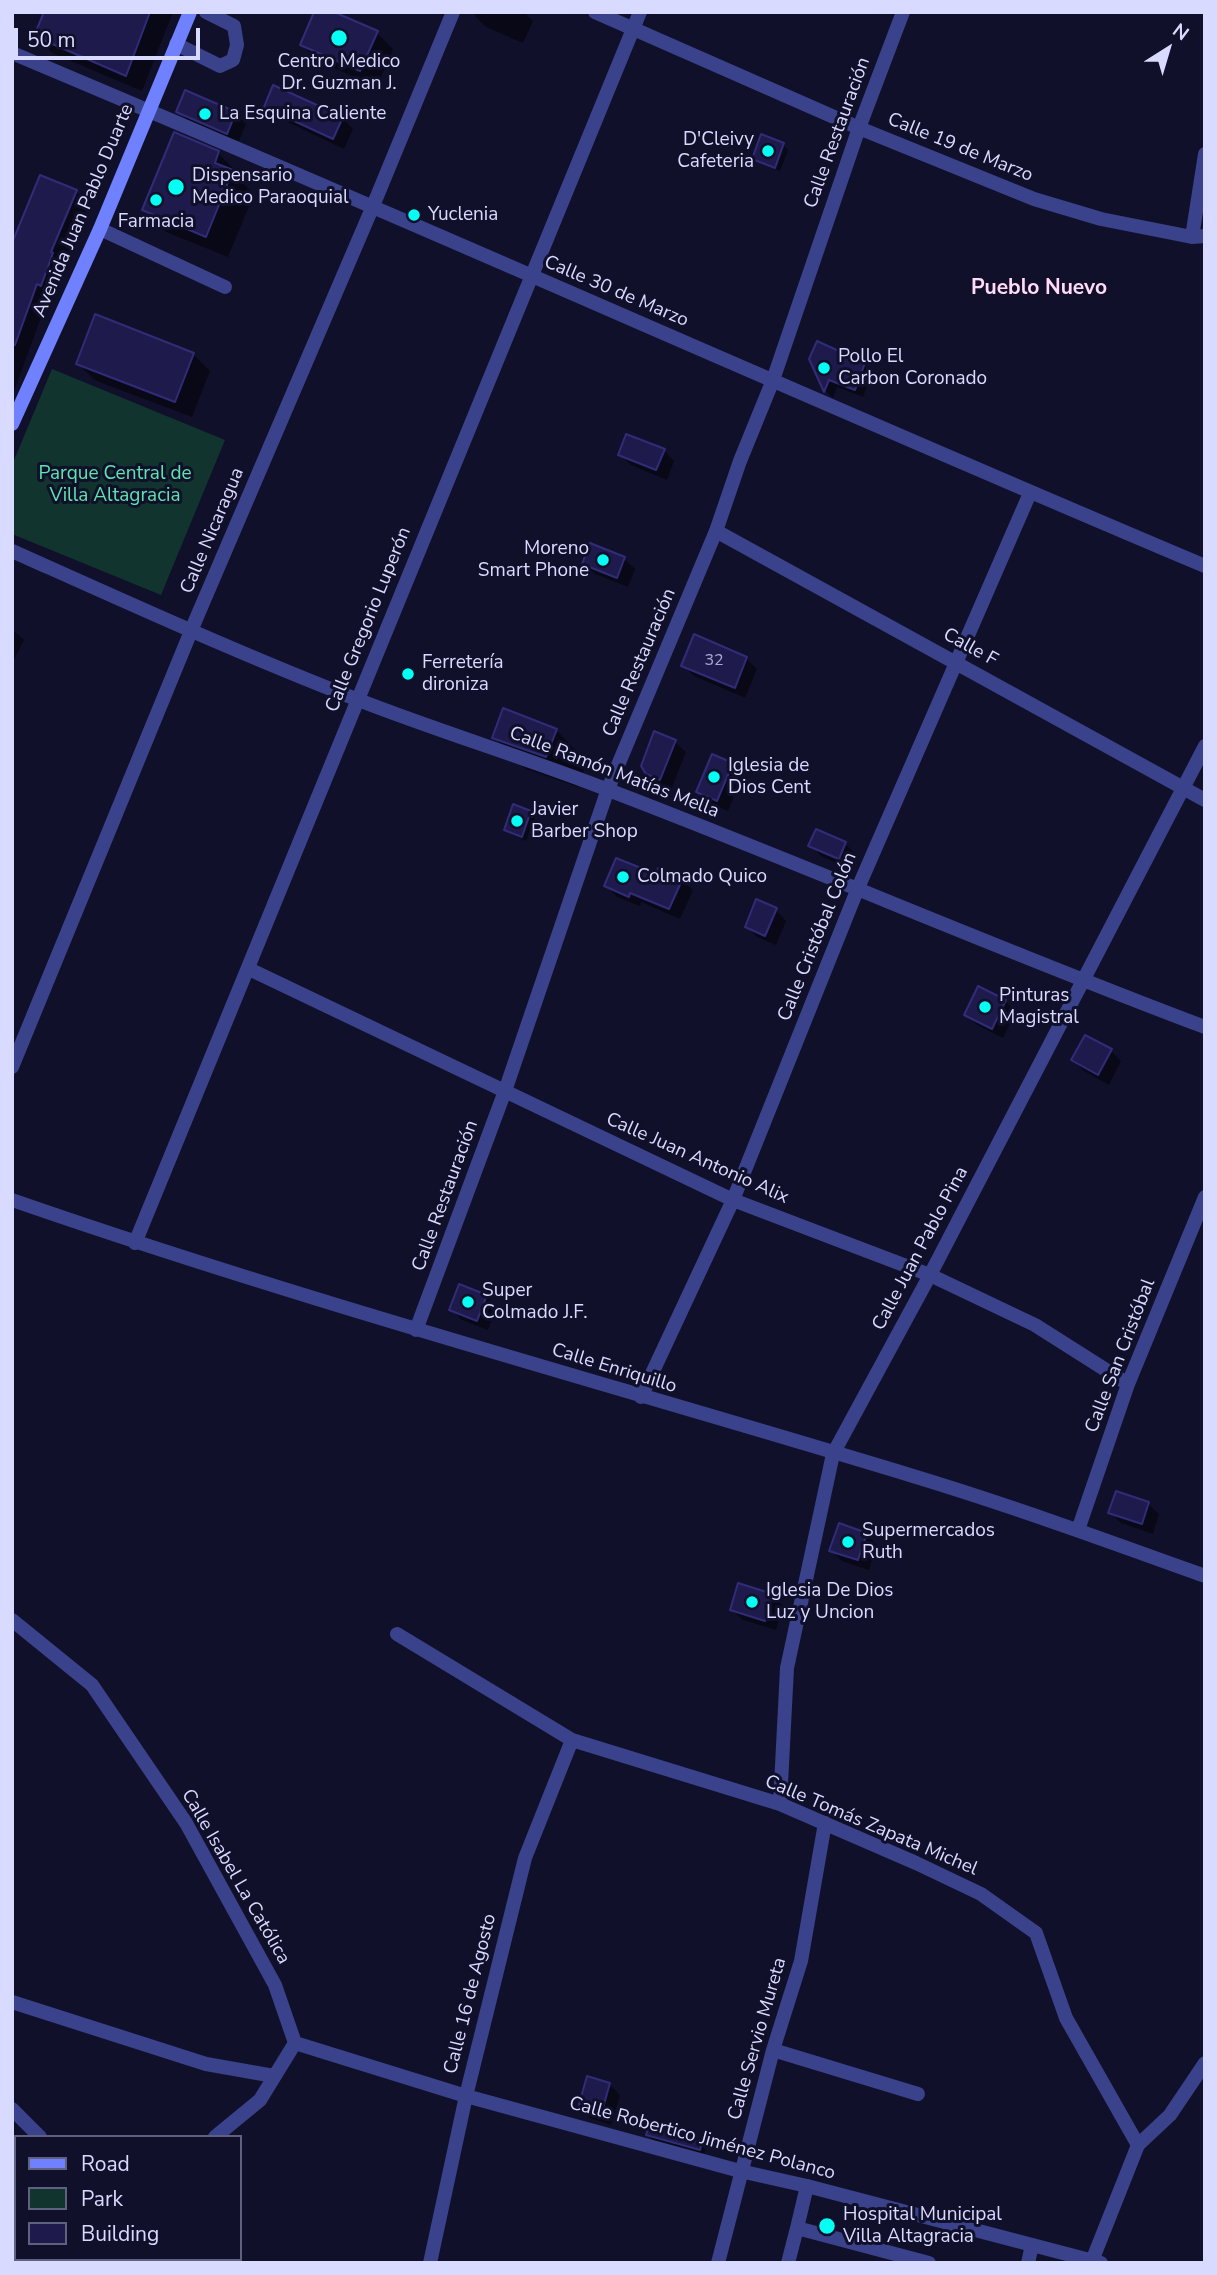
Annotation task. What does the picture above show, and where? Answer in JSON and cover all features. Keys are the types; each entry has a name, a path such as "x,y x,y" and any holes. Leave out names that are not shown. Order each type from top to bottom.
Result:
{"main road":[{"name":"Avenida Juan Pablo Duarte","path":"13,418 100,229 190,12"}],"street":[{"path":"176,44 220,66 233,60 237,45 234,26 206,12"},
{"name":"Calle Nicaragua","path":"12,1067 191,631 453,12"},
{"name":"Calle 19 de Marzo","path":"595,12 859,128 1034,199 1101,219 1198,237"},
{"name":"Calle Gregorio Luperón","path":"135,1242 640,12"},
{"name":"Calle Restauración","path":"416,1330 505,1091 608,789 716,531 740,461 773,380 859,128 902,12"},
{"name":"Calle 30 de Marzo","path":"12,53 1205,566"},
{"path":"1198,237 1205,155"},
{"path":"100,229 225,287"},
{"name":"Calle Cristóbal Colón","path":"641,1397 733,1200 858,888 1030,492"},
{"name":"Calle F","path":"716,531 1205,800"},
{"name":"Calle Ramón Matías Mella","path":"12,551 191,631 357,699 608,789 1083,981 1205,1027"},
{"name":"Calle Juan Pablo Pina","path":"779,1804 786,1668 833,1454 930,1276 1205,746"},
{"name":"Calle Juan Antonio Alix","path":"249,969 733,1200 930,1276 1035,1325 1128,1384"},
{"name":"Calle San Cristóbal","path":"1078,1530 1128,1384 1205,1197"},
{"name":"Calle Enriquillo","path":"12,1200 135,1242 416,1330 914,1476 1078,1530 1205,1576"},
{"name":"Calle Isabel La Católica","path":"12,1619 92,1685 186,1823 275,1985 295,2043"},
{"name":"Calle Tomás Zapata Michel","path":"397,1634 572,1740 779,1804 981,1894 1037,1933 1066,2018 1138,2145"},
{"name":"Calle 16 de Agosto","path":"430,2263 466,2096 526,1858 572,1740"},
{"name":"Calle Servio Mureta","path":"718,2263 773,2050 801,1961 825,1823"},
{"path":"12,2002 206,2064 274,2076"},
{"path":"217,2135 260,2100 295,2043"},
{"name":"Calle Robertico Jiménez Polanco","path":"295,2043 466,2096 740,2171 1096,2262"},
{"path":"773,2050 918,2094"},
{"path":"1096,2262 1138,2145 1170,2115 1205,2063"},
{"path":"12,2109 38,2135"},
{"path":"788,2263 807,2186"},
{"path":"797,2228 929,2263"},
{"path":"1028,2263 1032,2245"}],"green space":[{"name":"Parque Central de Villa Altagracia","path":"52,369 225,440 161,595 12,534 12,465"}],"building":[{"path":"44,12 150,12 126,76 34,36"},
{"name":"Centro Medico Dr. Guzman J.","path":"314,12 334,12 378,31 360,71 300,45"},
{"path":"273,85 343,117 333,139 264,107"},
{"name":"La Esquina Caliente","path":"185,90 236,112 227,134 176,112"},
{"path":"174,132 219,151 215,163 233,170 206,237 142,210"},
{"name":"D'Cleivy Cafeteria","path":"761,134 784,143 775,168 752,159"},
{"path":"40,175 77,190 51,252 53,253 41,286 37,284 15,345 12,344 12,243"},
{"path":"95,314 194,353 175,402 76,364"},
{"path":"817,341 865,363 855,390 829,380 824,392 809,359"},
{"path":"626,434 665,449 656,470 618,455"},
{"name":"Moreno Smart Phone","path":"590,543 625,557 617,578 582,564"},
{"path":"694,634 747,657 735,688 681,666"},
{"path":"503,708 557,729 546,757 492,738"},
{"path":"654,731 676,740 660,780 646,774 641,766"},
{"name":"Iglesia de Dios Cent","path":"712,754 733,763 717,801 696,792"},
{"name":"Javier Barber Shop","path":"513,804 531,811 522,837 504,830"},
{"path":"816,829 846,842 839,859 808,846"},
{"path":"616,858 656,874 658,868 683,878 669,909 604,886"},
{"path":"756,899 777,908 765,936 745,927"},
{"name":"Pinturas Magistral","path":"978,986 1006,1000 992,1029 964,1015"},
{"path":"1085,1035 1112,1049 1098,1075 1071,1060"},
{"name":"Super Colmado J.F.","path":"459,1284 487,1295 477,1321 449,1310"},
{"path":"1116,1491 1149,1502 1142,1524 1108,1513"},
{"name":"Supermercados Ruth","path":"839,1523 867,1533 858,1560 829,1551"},
{"name":"Iglesia De Dios Luz y Uncion","path":"738,1583 773,1594 765,1621 730,1610"},
{"path":"587,2076 610,2083 601,2115 578,2108"},
{"path":"649,2125 702,2143 700,2150 646,2135"}],"place":[{"name":"Centro Medico Dr. Guzman J.","path":"339,38"},
{"name":"La Esquina Caliente","path":"205,114"},
{"name":"D'Cleivy Cafeteria","path":"768,151"},
{"name":"Dispensario Medico Paraoquial","path":"176,187"},
{"name":"Farmacia","path":"156,200"},
{"name":"Yuclenia","path":"414,215"},
{"name":"Pollo El Carbon Coronado","path":"824,368"},
{"name":"Moreno Smart Phone","path":"603,560"},
{"name":"Ferretería dironiza","path":"408,674"},
{"name":"Iglesia de Dios Cent","path":"714,777"},
{"name":"Javier Barber Shop","path":"517,821"},
{"name":"Colmado Quico","path":"623,877"},
{"name":"Pinturas Magistral","path":"985,1007"},
{"name":"Super Colmado J.F.","path":"468,1302"},
{"name":"Supermercados Ruth","path":"848,1542"},
{"name":"Iglesia De Dios Luz y Uncion","path":"752,1602"},
{"name":"Hospital Municipal Villa Altagracia","path":"827,2226"}],"district":[{"name":"Pueblo Nuevo","path":"1039,289"}]}
